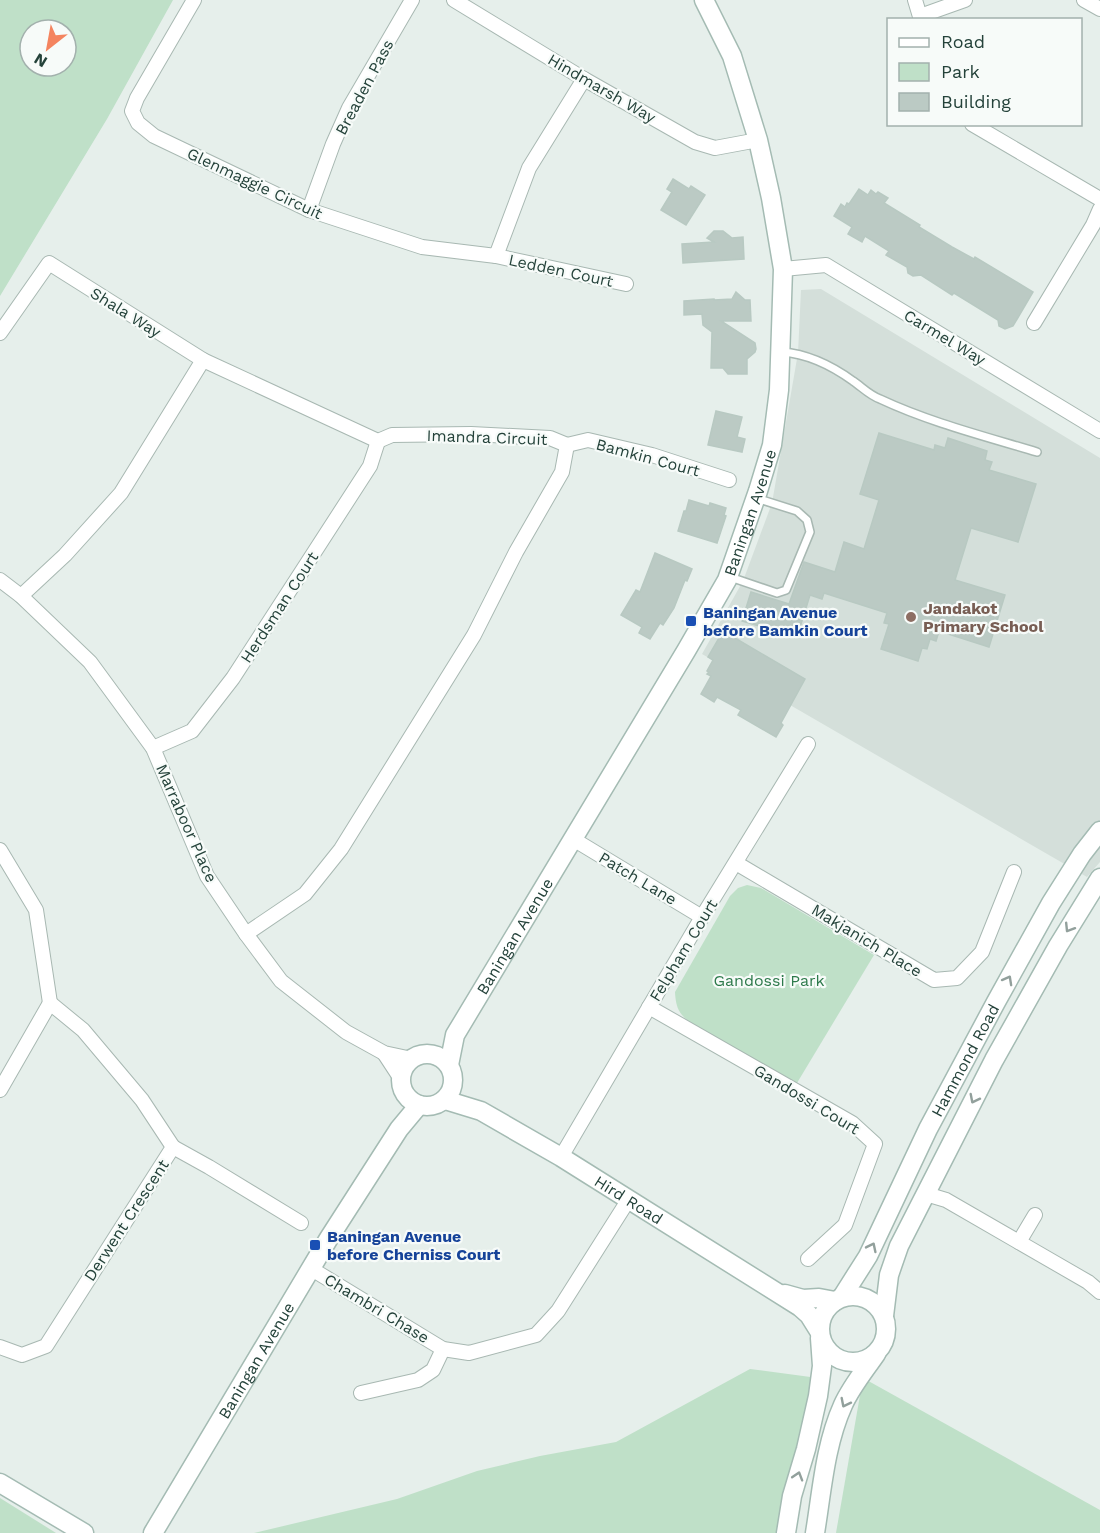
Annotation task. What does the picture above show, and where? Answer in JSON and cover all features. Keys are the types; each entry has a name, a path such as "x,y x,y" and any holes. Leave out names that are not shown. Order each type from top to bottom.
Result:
{"street":[{"name":"Glenmaggie Circuit","path":"194,0 137,98 132,111 138,123 154,136 309,210 422,247 496,256"},
{"name":"Breaden Pass","path":"309,210 349,108 412,0"},
{"name":"Hindmarsh Way","path":"454,0 584,79 695,142 715,148 758,140"},
{"name":"Baningan Avenue","path":"451,1074 455,1035 686,651 728,576 772,445 778,390 783,269 758,140 732,56 704,0"},
{"path":"915,0 921,18 965,0"},
{"path":"1084,0 1100,9"},
{"path":"496,256 529,168 584,79"},
{"path":"975,126 1100,199"},
{"path":"1034,323 1100,209"},
{"name":"Ledden Court","path":"496,256 626,284"},
{"name":"Shala Way","path":"0,333 49,263 203,360"},
{"name":"Carmel Way","path":"783,269 826,265 1100,430"},
{"path":"21,596 65,555 121,493 203,360 378,441"},
{"name":"Imandra Circuit","path":"246,934 304,894 341,849 474,635 516,552 562,472 567,445 550,438 471,434 392,435 378,441"},
{"name":"Bamkin Court","path":"567,445 588,440 652,455 729,480"},
{"name":"Herdsman Court","path":"153,748 192,731 232,678 370,466 378,441"},
{"name":"Marraboor Place","path":"0,580 21,596 90,662 153,748 207,876 281,981 346,1032 384,1053 420,1056"},
{"name":"Felpham Court","path":"561,1157 702,917 808,744"},
{"name":"Patch Lane","path":"573,839 702,917"},
{"name":"Hammond Road","path":"839,1299 868,1256 928,1129 1051,903 1082,854 1097,840"},
{"path":"0,850 36,910 50,1003 0,1090"},
{"name":"Makjanich Place","path":"736,863 934,980 957,978 982,952 1014,872"},
{"name":"Hammond Road","path":"884,1316 889,1275 899,1246 994,1060 1058,946 1100,879"},
{"name":"Derwent Crescent","path":"0,1347 22,1355 46,1346 173,1147 142,1100 82,1030 50,1003"},
{"name":"Gandossi Court","path":"649,1007 852,1123 875,1144 845,1225 808,1258"},
{"name":"Baningan Avenue","path":"420,1056 455,1035"},
{"name":"Marraboor Place","path":"384,1053 408,1093"},
{"path":"420,1056 442,1059 451,1074 450,1093 437,1105 428,1107 408,1093 405,1065 420,1056"},
{"name":"Hird Road","path":"451,1074 481,1111"},
{"name":"Baningan Avenue","path":"153,1533 310,1268 399,1129 408,1093"},
{"name":"Hird Road","path":"445,1100 481,1111 629,1199 809,1315 820,1334"},
{"path":"173,1147 301,1223"},
{"path":"926,1194 946,1200 1088,1282 1100,1292"},
{"name":"Chambri Chase","path":"310,1268 443,1349 470,1353 536,1335 558,1311 629,1199"},
{"path":"1019,1242 1035,1215"},
{"name":"Hird Road","path":"775,1291 803,1299 839,1299"},
{"path":"786,1533 792,1496 818,1396 822,1366 820,1322 828,1306 839,1299 852,1296 862,1297 871,1301 884,1316 885,1336 882,1346 844,1402 838,1416 829,1447 815,1533"},
{"path":"820,1334 825,1348 833,1356 843,1361 855,1363 876,1354"},
{"name":"Chambri Chase","path":"360,1393 418,1380 433,1370 443,1349"},
{"path":"0,1483 84,1533"}],"lane":[{"path":"780,352 798,353 827,364 867,392 895,406 1037,452"},
{"path":"728,576 777,593 786,590 810,531 807,520 797,511 756,498"}],"shaded area":[{"name":"Jandakot Primary School","path":"821,289 1100,458 1100,862 1087,877 702,654 743,581 772,503 798,353 801,290"}],"green space":[{"path":"0,0 173,0 107,119 0,296"},
{"name":"Gandossi Park","path":"747,885 761,888 874,955 797,1083 692,1024 681,1014 676,1003 675,992 730,896 738,888"},
{"path":"750,1369 818,1378 792,1533 254,1533 397,1499 477,1471 540,1456 616,1442"},
{"path":"863,1378 1100,1510 1100,1533 836,1533"},
{"path":"0,1498 56,1533 0,1533"}],"building":[{"path":"673,179 705,195 686,225 661,210 672,192 667,189"},
{"path":"859,189 868,195 871,190 876,194 878,192 888,198 884,203 920,225 919,227 1033,292 1013,326 1005,329 999,326 998,320 954,293 952,295 921,275 913,276 908,273 907,267 886,255 889,251 865,236 862,242 848,234 852,227 834,216 841,204 845,207 847,203 849,204"},
{"path":"714,231 723,231 732,238 743,237 744,259 683,263 682,244 714,242 707,238"},
{"path":"736,292 745,300 750,300 751,321 721,321 755,343 755,352 747,359 747,374 728,374 723,368 711,368 712,332 703,325 702,314 684,315 684,301 732,299"},
{"path":"716,411 742,417 737,437 745,439 742,452 708,445"},
{"path":"879,433 934,450 935,445 945,448 948,438 987,451 985,460 992,462 989,470 1036,484 1018,542 971,528 955,580 1005,595 989,647 939,631 936,641 930,639 927,649 922,648 918,661 881,649 889,624 884,623 887,613 824,593 822,599 810,595 797,637 742,621 751,592 789,604 804,562 835,572 844,542 864,549 879,500 860,494"},
{"path":"689,500 726,508 724,515 726,516 717,543 678,531"},
{"path":"655,553 692,569 674,608 663,625 660,623 650,639 639,633 642,627 621,615 636,590 640,592"},
{"path":"723,631 805,679 776,737 738,715 741,710 717,697 714,702 701,694 711,676 707,674 709,672 707,671 713,660 708,657"}],"place":[{"name":"Jandakot Primary School","path":"911,617"},
{"name":"Baningan Avenue before Bamkin Court","path":"691,621"},
{"name":"Baningan Avenue before Cherniss Court","path":"315,1245"}]}
